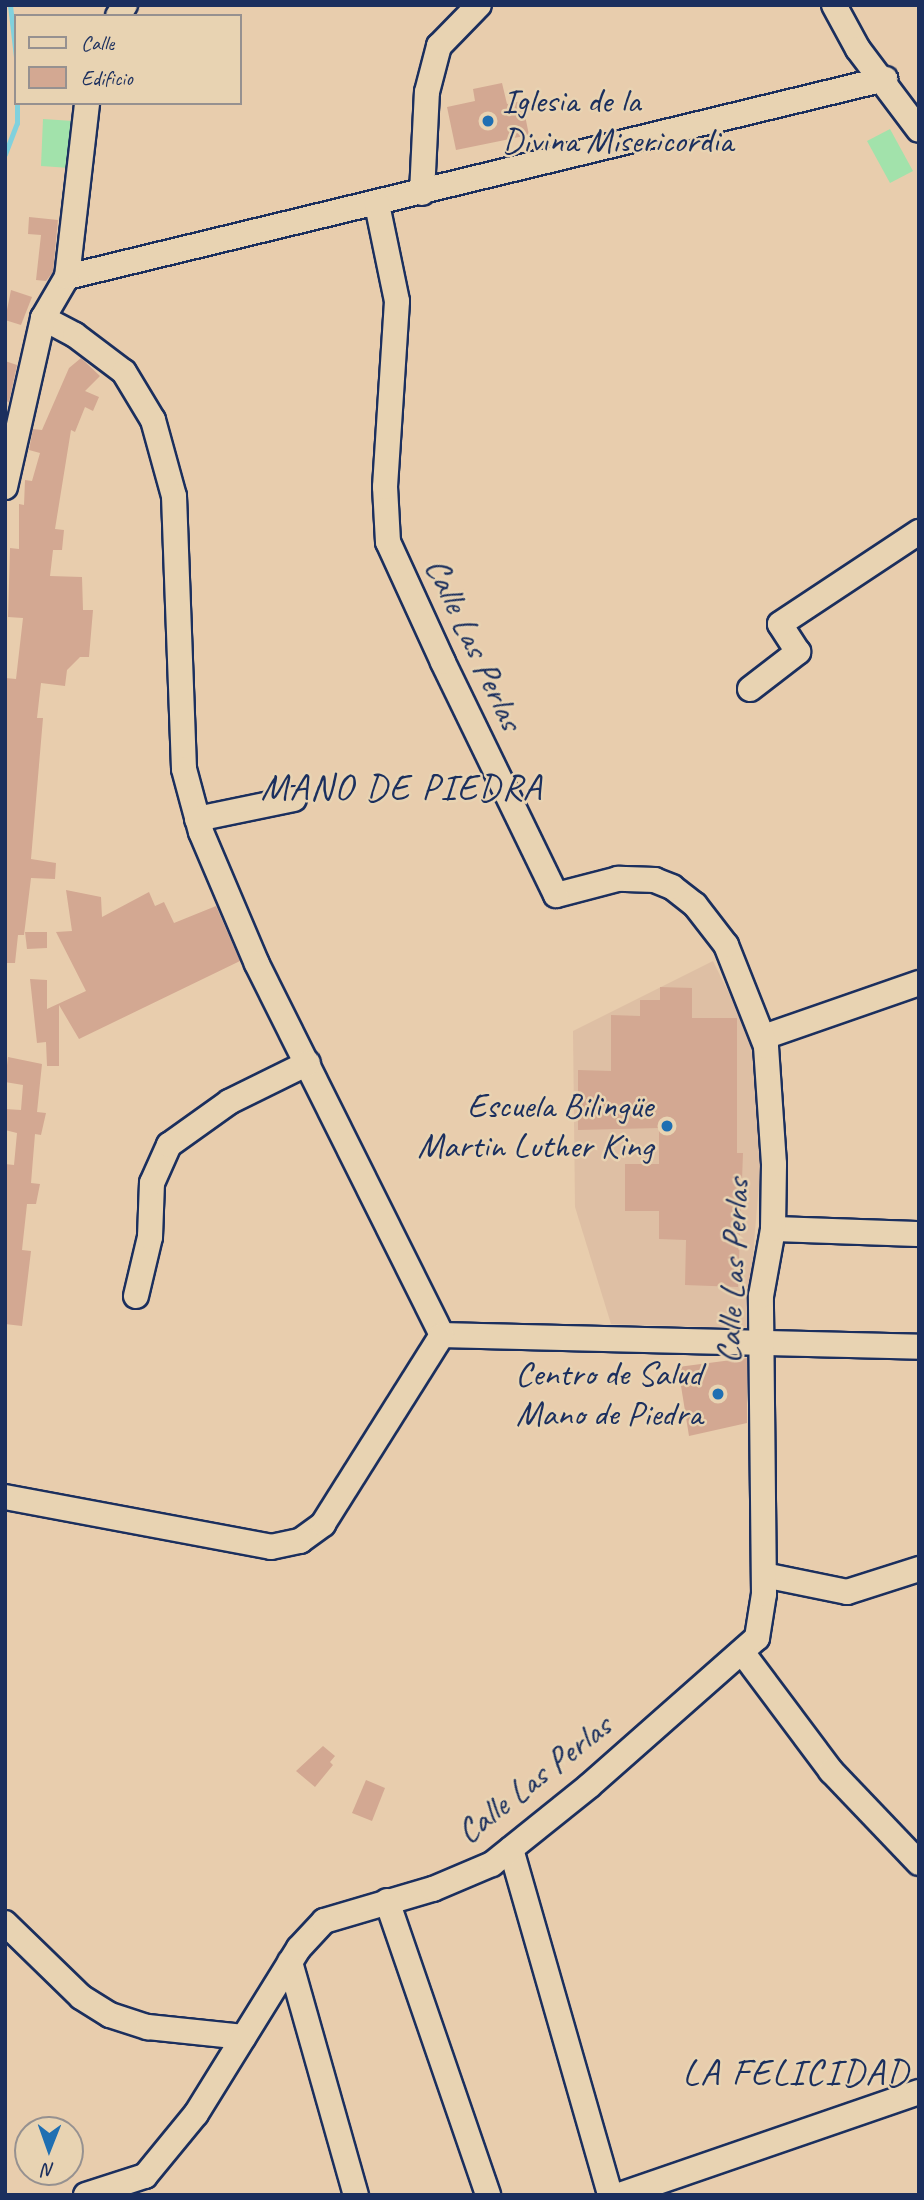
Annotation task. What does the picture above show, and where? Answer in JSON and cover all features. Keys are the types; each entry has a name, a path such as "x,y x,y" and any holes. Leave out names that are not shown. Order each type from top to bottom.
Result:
{"street":[{"path":"422,193 427,92 439,47 479,5"},
{"path":"834,5 858,49 885,79 919,130"},
{"path":"67,277 885,79"},
{"path":"5,486 43,318 67,277 87,105"},
{"name":"Calle Las Perlas","path":"86,2195 145,2176 196,2114 290,1962 324,1921 433,1889 492,1864 757,1638 764,1575 761,1296 773,1229 774,1164 764,1037 726,945 695,905 672,887 655,880 618,879 556,895 443,662 388,542 385,487 397,301 377,204"},
{"path":"43,318 75,335 124,372 153,420 174,496 184,769 197,819 257,964 442,1335"},
{"path":"750,689 798,652 780,624 919,532"},
{"path":"197,819 295,799"},
{"path":"764,1037 919,983"},
{"path":"136,1296 150,1237 152,1183 169,1145 229,1102 308,1063"},
{"path":"773,1229 919,1234"},
{"path":"442,1335 919,1347"},
{"path":"5,1497 271,1546 300,1541 323,1524 442,1335"},
{"path":"764,1575 847,1592 919,1569"},
{"path":"741,1652 831,1771 919,1863"},
{"path":"511,1849 611,2195"},
{"path":"387,1901 488,2195"},
{"path":"5,1923 81,1997 110,2015 148,2027 243,2037"},
{"path":"290,1962 356,2195"},
{"path":"620,2195 919,2092"}],"shaded area":[{"name":"Escuela Bilingüe Martin Luther King","path":"713,961 750,1036 762,1147 747,1328 611,1324 575,1207 573,1031"}],"green space":[{"path":"43,119 73,121 70,168 41,166"},
{"path":"890,129 913,171 890,183 867,141"}],"building":[{"name":"Iglesia de la Divina Misericordia","path":"502,83 507,104 522,101 529,135 456,150 447,107 475,101 473,89"},
{"path":"29,217 58,220 53,272 46,281 36,280 41,235 28,234"},
{"path":"11,290 32,297 21,325 5,320"},
{"path":"81,358 100,376 85,391 99,397 93,411 85,407 75,432 71,430 55,529 64,530 62,550 53,550 50,576 82,577 83,610 93,610 89,657 80,657 67,670 65,686 41,683 37,718 43,718 31,859 56,863 55,879 31,878 24,935 18,935 15,963 5,963 5,678 16,679 23,618 8,617 10,548 19,549 19,504 24,505 25,480 32,481 40,453 29,450 33,429 42,430 69,368"},
{"path":"5,361 17,365 9,402 5,401"},
{"path":"66,890 101,897 102,917 149,892 155,906 164,902 174,923 216,906 240,961 79,1039 59,1005 59,1066 47,1066 46,1042 37,1043 30,979 47,980 47,1009 86,991 56,932 72,931"},
{"path":"25,932 47,932 47,948 27,949"},
{"path":"660,987 692,988 692,1018 737,1018 737,1153 743,1153 738,1287 685,1285 686,1240 659,1239 659,1211 625,1211 625,1164 659,1164 659,1128 578,1130 578,1070 611,1071 611,1015 640,1016 640,1000 660,1000"},
{"path":"8,1057 42,1064 37,1112 46,1113 41,1135 35,1134 31,1183 40,1184 36,1204 27,1204 22,1250 31,1251 22,1326 5,1324 5,1164 14,1165 17,1133 5,1130 5,1109 21,1110 23,1085 5,1082"},
{"name":"Centro de Salud Mano de Piedra","path":"747,1358 747,1423 689,1436 678,1367"},
{"path":"323,1746 335,1756 330,1762 333,1765 315,1787 296,1771"},
{"path":"366,1780 385,1788 372,1821 352,1813"}],"waterway":[{"path":"10,5 14,40"},
{"path":"5,154 17,123 17,105"}],"place":[{"name":"Iglesia de la Divina Misericordia","path":"488,121"},
{"name":"Escuela Bilingüe Martin Luther King","path":"667,1126"},
{"name":"Centro de Salud Mano de Piedra","path":"718,1394"}],"district":[{"name":"MANO DE PIEDRA","path":"402,787"},
{"name":"LA FELICIDAD","path":"796,2072"}]}
